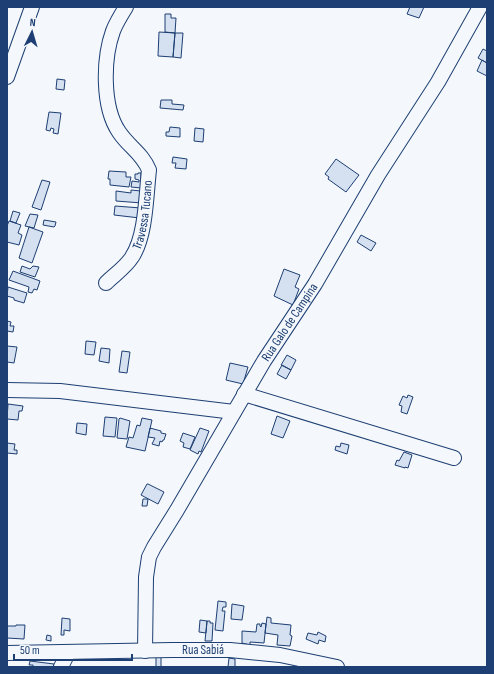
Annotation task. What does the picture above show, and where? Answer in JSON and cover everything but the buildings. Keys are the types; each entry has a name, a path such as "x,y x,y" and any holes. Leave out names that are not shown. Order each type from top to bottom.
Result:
{"street":[{"path":"7,77 32,7"},
{"name":"Travessa Tucano","path":"106,283 132,258 138,246 142,232 149,170 145,161 118,131 109,110 106,89 106,65 109,48 113,32 126,7"},
{"name":"Rua Galo de Campina","path":"145,651 146,577 149,557 154,547 278,338 315,284 374,181 438,82 480,7"},
{"path":"7,390 60,391 234,412"},
{"path":"244,394 454,458"},
{"name":"Rua Sabiá","path":"7,653 195,650 263,653 298,658 337,667"},
{"path":"61,667 68,653"}]}
